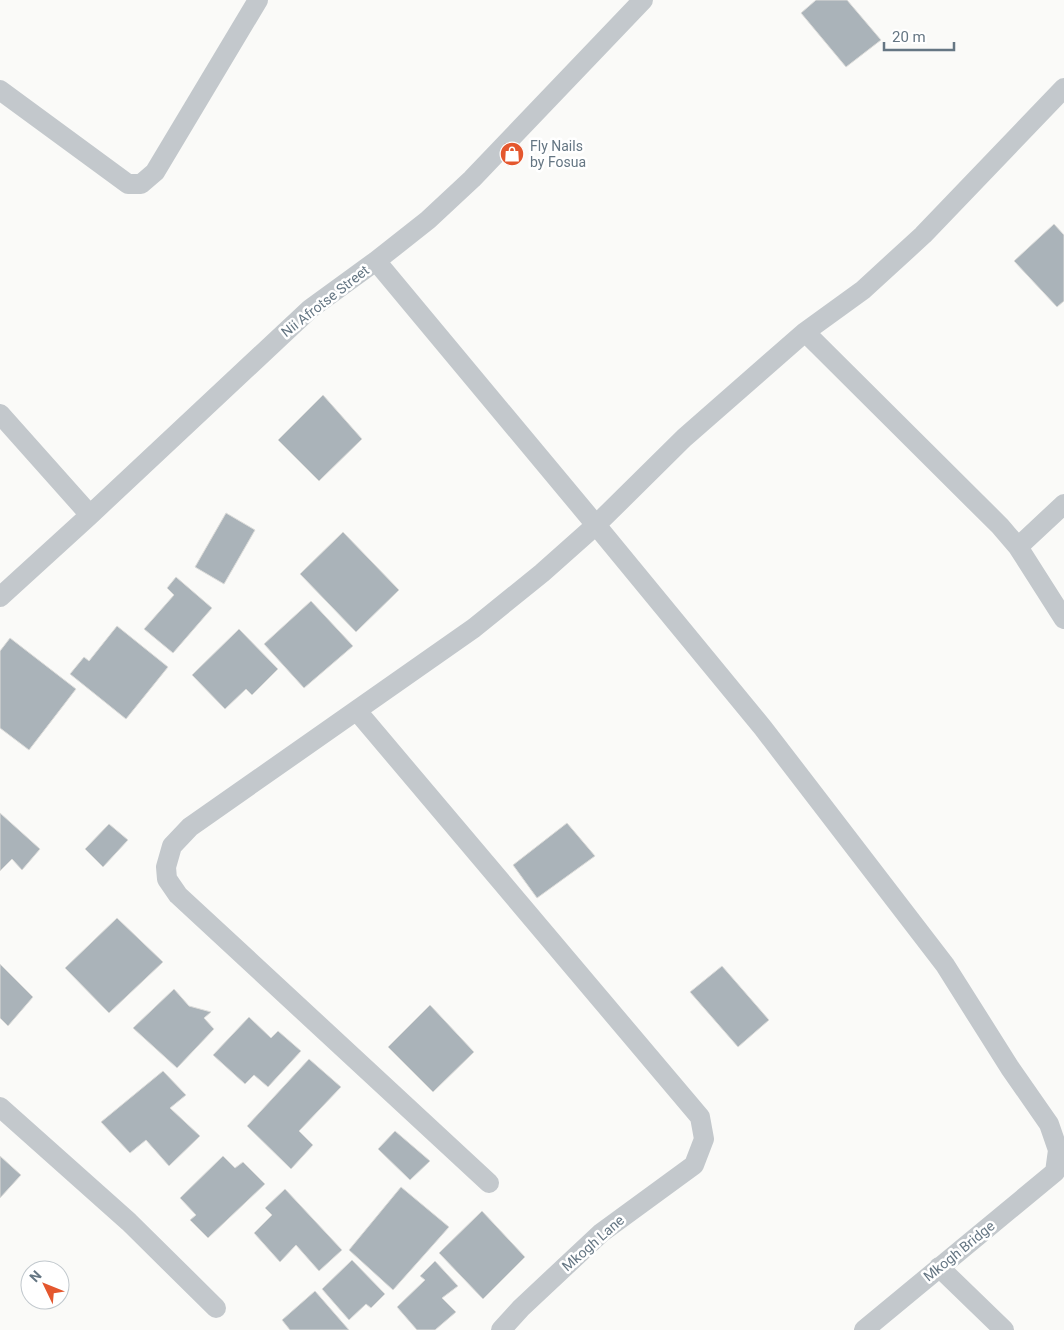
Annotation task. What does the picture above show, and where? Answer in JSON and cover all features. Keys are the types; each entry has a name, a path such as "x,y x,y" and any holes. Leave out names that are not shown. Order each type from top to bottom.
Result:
{"street":[{"path":"0,90 128,184 140,184 155,172 258,0"},
{"name":"Nii Afrotse Street","path":"0,597 310,309 428,220 472,179 643,0"},
{"path":"489,1183 178,895 167,879 166,866 172,846 190,827 474,628 542,573 596,525 684,438 805,332 863,290 923,235 1064,88"},
{"path":"376,261 596,525"},
{"path":"805,332 1000,526 1018,547 1064,619"},
{"path":"0,414 90,515"},
{"path":"1018,547 1064,504"},
{"name":"Mkogh Bridge","path":"596,525 763,728 945,965 1010,1068 1049,1124 1058,1150 1055,1172 864,1330"},
{"name":"Mkogh Lane","path":"358,711 700,1118 704,1139 694,1165 601,1233 521,1308 501,1330"},
{"path":"0,1107 129,1222 216,1308"},
{"path":"939,1267 1004,1330"}],"building":[{"path":"816,0 847,0 881,40 846,67 801,13"},
{"path":"1054,224 1064,235 1064,301 1057,307 1014,261"},
{"path":"323,395 362,439 319,481 278,440"},
{"path":"226,513 255,530 224,584 195,567"},
{"path":"343,532 399,590 356,632 300,574"},
{"path":"176,577 212,608 173,653 144,629 174,595 167,588"},
{"path":"311,601 353,646 304,688 264,644"},
{"path":"117,626 168,667 126,719 70,674 84,657 89,661"},
{"path":"239,629 278,669 252,695 246,689 225,709 192,675"},
{"path":"10,638 76,689 29,750 0,728 0,651"},
{"path":"0,813 40,849 22,870 12,859 0,871"},
{"path":"567,823 595,856 537,898 513,865"},
{"path":"109,824 128,840 103,867 85,849"},
{"path":"117,918 163,962 109,1013 65,968"},
{"path":"0,964 33,997 8,1026 0,1018"},
{"path":"722,966 769,1020 738,1047 690,992"},
{"path":"174,989 189,1006 211,1012 204,1018 214,1029 177,1068 133,1028"},
{"path":"430,1005 474,1052 433,1092 388,1047"},
{"path":"249,1017 271,1038 278,1031 301,1051 268,1087 254,1075 245,1084 213,1055"},
{"path":"309,1059 341,1087 299,1131 313,1145 291,1169 247,1126"},
{"path":"163,1071 186,1095 170,1108 200,1136 169,1166 146,1140 130,1153 101,1122"},
{"path":"395,1131 430,1161 410,1180 378,1149"},
{"path":"0,1156 21,1175 0,1198"},
{"path":"223,1156 235,1168 243,1162 265,1184 208,1238 190,1220 196,1215 180,1198"},
{"path":"401,1187 449,1227 393,1290 349,1250"},
{"path":"285,1189 342,1250 319,1271 296,1245 280,1262 254,1233 272,1215 265,1208"},
{"path":"482,1211 525,1257 483,1299 439,1253"},
{"path":"352,1260 385,1294 371,1308 366,1304 349,1320 322,1289"},
{"path":"435,1261 458,1286 442,1298 456,1312 435,1330 417,1330 397,1307 425,1280 420,1276"},
{"path":"315,1291 349,1330 290,1330 282,1320"}],"place":[{"name":"Fly Nails by Fosua","path":"512,154"}]}
